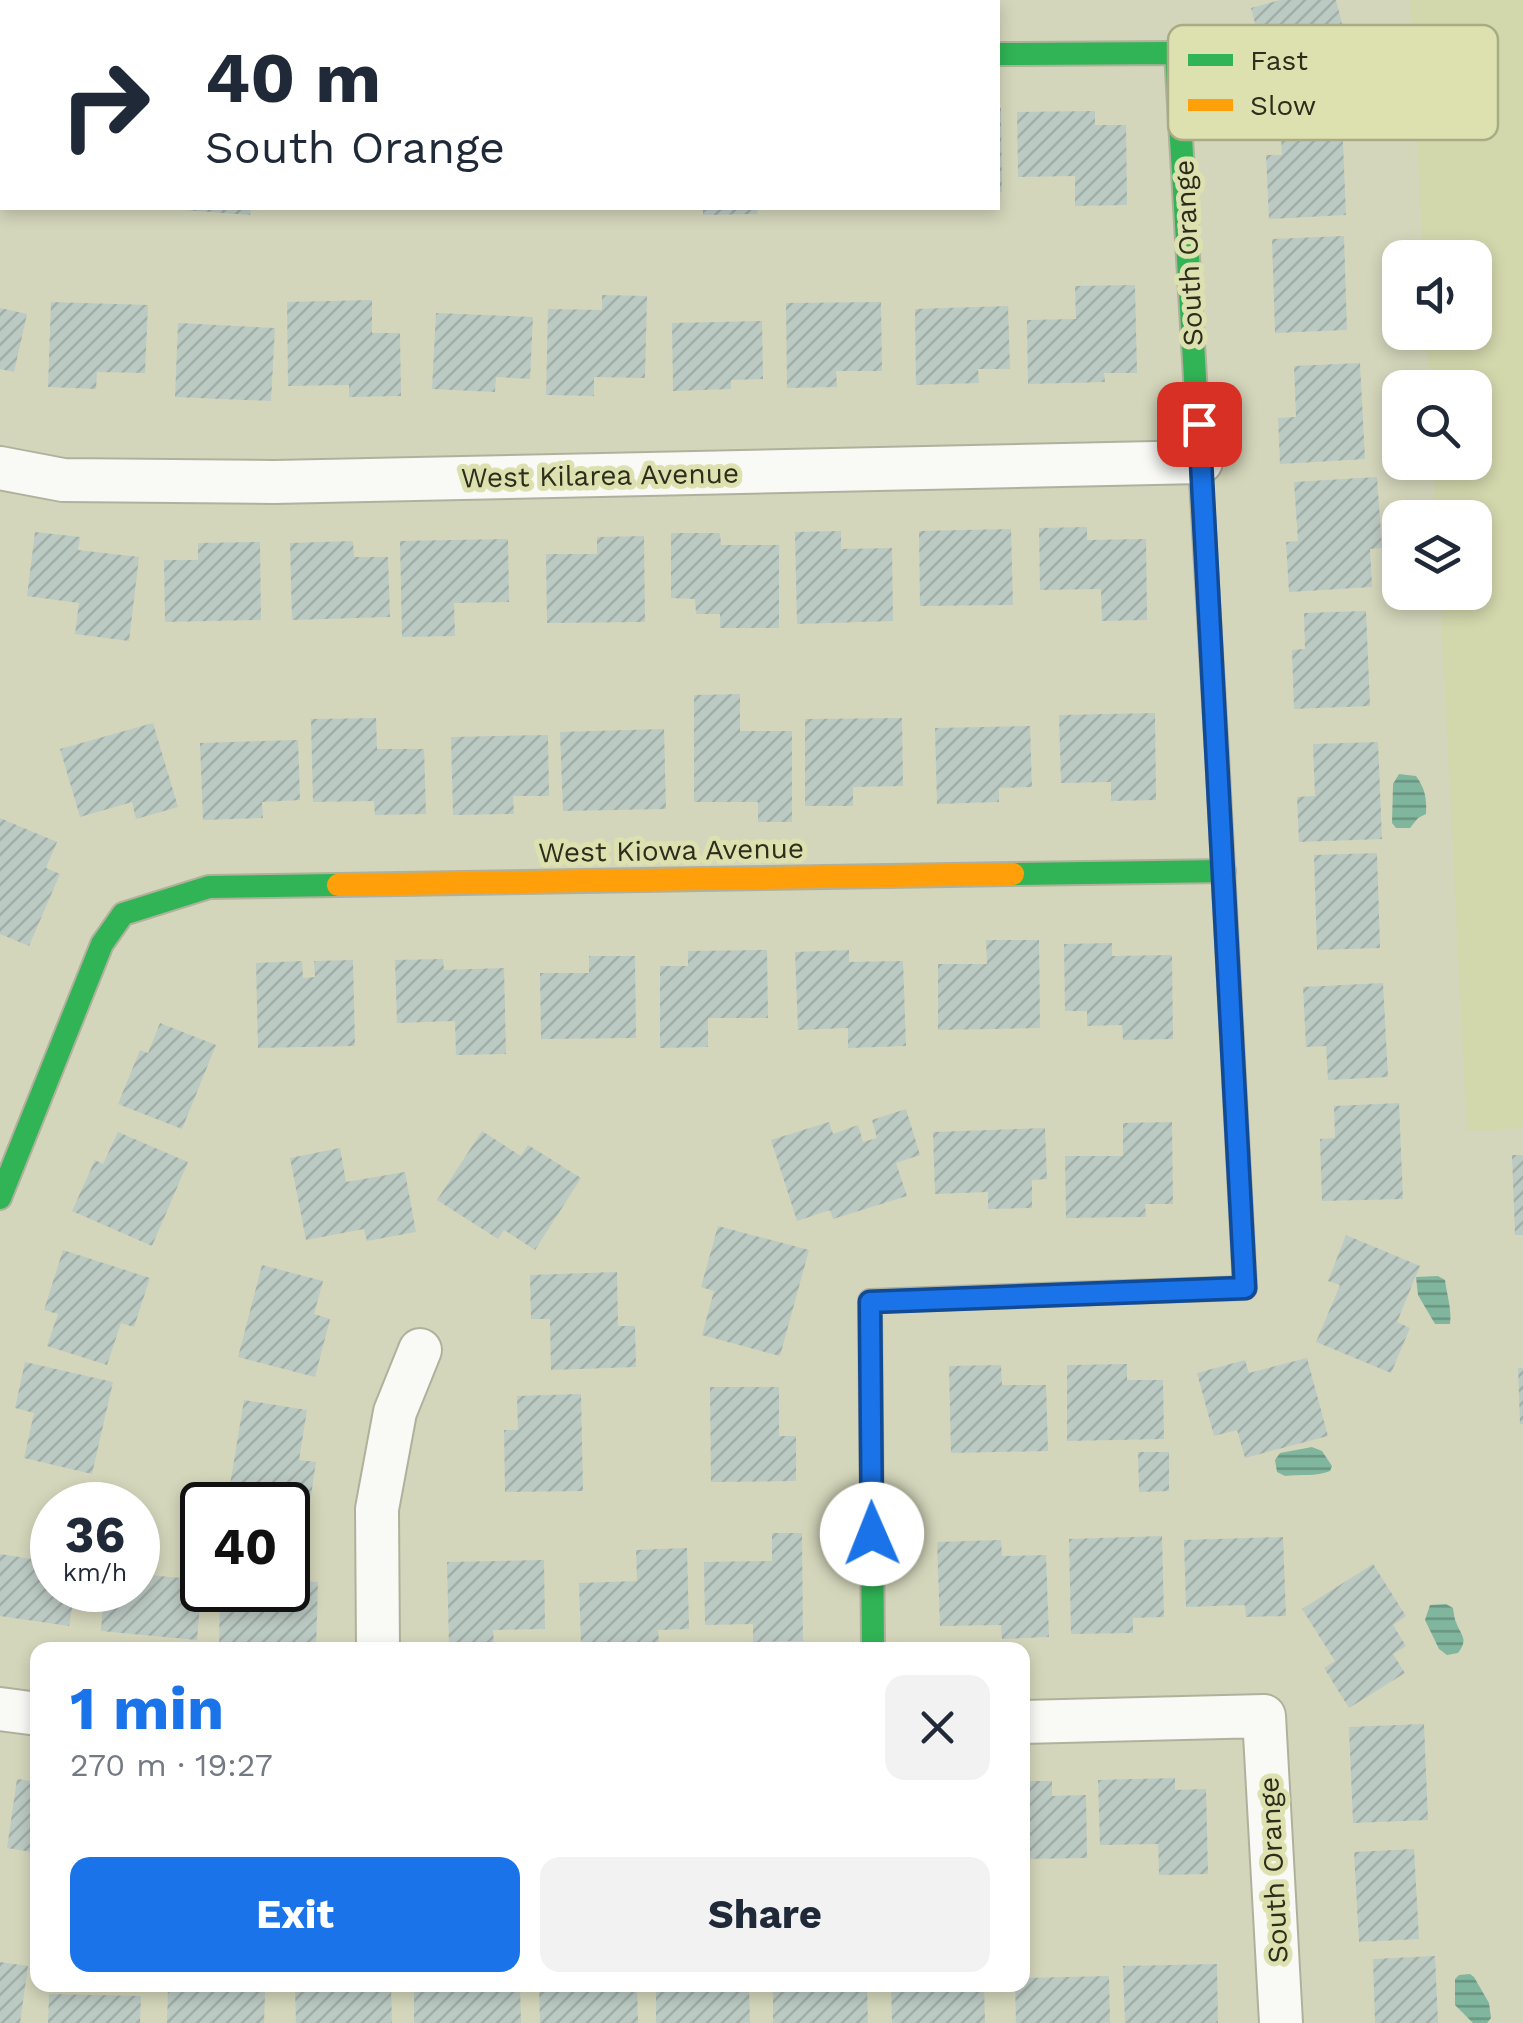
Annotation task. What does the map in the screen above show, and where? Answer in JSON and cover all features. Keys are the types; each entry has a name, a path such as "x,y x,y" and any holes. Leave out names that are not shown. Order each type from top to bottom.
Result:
{"street":[{"name":"South Orange","path":"1000,54 1168,52"},
{"name":"South Orange","path":"873,1642 870,1302 1245,1288 1181,140"},
{"name":"West Kilarea Avenue","path":"0,468 64,480 274,482 1201,462"},
{"name":"West Kiowa Avenue","path":"0,1198 102,944 123,914 209,887 1224,871"},
{"path":"378,1642 378,1509 395,1412 420,1350"},
{"path":"0,1709 30,1713"},
{"name":"South Orange","path":"1030,1722 1264,1716 1281,2023"}],"shaded area":[{"path":"1410,0 1523,0 1523,1128 1467,1131 1441,610 1492,610 1492,500 1435,500 1434,480 1492,480 1492,370 1429,370 1428,350 1492,350 1492,240 1422,240 1417,140 1498,140 1498,25 1411,25"},
{"path":"1399,774 1416,776 1425,794 1426,814 1410,828 1396,828 1392,823 1393,784"},
{"path":"1438,1276 1445,1280 1450,1324 1435,1324 1418,1295 1416,1277"},
{"path":"1312,1447 1322,1451 1332,1466 1330,1471 1285,1476 1277,1472 1275,1460 1280,1453"},
{"path":"1446,1604 1453,1608 1464,1641 1458,1653 1447,1655 1439,1649 1425,1620 1430,1605"},
{"path":"1470,1974 1489,2003 1491,2018 1487,2023 1473,2023 1455,2005 1455,1979"}],"building":[{"path":"1280,0 1336,0 1342,25 1255,25 1251,8"},
{"path":"1000,108 1001,108 1000,192"},
{"path":"1095,111 1095,125 1126,125 1127,205 1075,206 1075,176 1018,177 1017,112"},
{"path":"1281,140 1343,140 1346,215 1269,219 1266,155 1282,155"},
{"path":"183,210 251,210 250,215"},
{"path":"703,210 757,210 758,214 703,215"},
{"path":"1344,236 1347,330 1275,333 1272,239"},
{"path":"1135,285 1137,373 1104,373 1105,382 1028,384 1027,320 1076,319 1075,286"},
{"path":"602,295 647,296 645,378 594,377 594,396 546,395 548,309 602,310"},
{"path":"372,300 372,333 400,333 401,396 349,397 349,385 288,386 287,302"},
{"path":"51,302 148,305 145,373 97,372 96,389 48,387"},
{"path":"881,302 882,371 836,371 837,387 787,388 786,303"},
{"path":"1008,306 1010,369 978,369 979,383 916,385 915,309"},
{"path":"0,308 27,314 14,372 0,369"},
{"path":"436,313 533,317 530,379 496,377 495,392 432,389"},
{"path":"762,321 763,379 731,380 731,389 673,391 672,323"},
{"path":"178,323 275,328 271,401 175,397"},
{"path":"1360,363 1365,459 1280,464 1278,418 1296,417 1294,366"},
{"path":"1377,477 1382,548 1370,549 1372,587 1289,592 1286,542 1298,541 1294,482"},
{"path":"1087,527 1087,540 1146,539 1147,620 1102,621 1101,589 1040,590 1039,528"},
{"path":"1011,529 1013,605 920,606 919,531"},
{"path":"841,531 841,549 892,548 893,621 797,624 795,532"},
{"path":"35,532 80,537 78,550 139,557 129,641 75,634 79,603 27,596"},
{"path":"671,533 720,533 721,545 779,545 779,628 720,628 720,614 696,614 695,599 671,598"},
{"path":"644,536 645,622 547,623 546,554 597,554 597,537"},
{"path":"508,539 509,602 454,603 455,636 402,637 400,541"},
{"path":"353,541 354,557 388,557 390,617 292,620 290,543"},
{"path":"260,542 261,620 165,622 164,560 198,560 198,543"},
{"path":"1366,611 1370,706 1294,709 1292,650 1305,649 1304,613"},
{"path":"740,694 740,731 792,731 792,822 758,822 758,802 694,802 694,695"},
{"path":"1155,713 1156,800 1111,801 1111,782 1061,783 1059,715"},
{"path":"376,718 377,749 424,749 426,814 375,815 374,801 313,802 311,719"},
{"path":"902,718 903,786 853,787 853,806 805,806 805,719"},
{"path":"153,723 178,807 136,819 132,802 80,817 60,749"},
{"path":"1030,726 1032,787 999,788 999,802 937,804 935,728"},
{"path":"664,729 666,809 563,811 560,732"},
{"path":"548,735 549,796 513,796 514,814 453,815 451,737"},
{"path":"298,740 300,800 262,802 263,818 203,820 200,743"},
{"path":"1378,742 1382,839 1299,842 1297,797 1315,796 1313,744"},
{"path":"0,818 57,842 46,868 60,874 29,946 0,934"},
{"path":"1377,853 1380,948 1317,950 1314,855"},
{"path":"986,940 1039,940 1040,1028 938,1030 938,964 987,964"},
{"path":"1112,943 1112,956 1172,955 1173,1039 1123,1040 1122,1025 1087,1026 1087,1011 1065,1011 1064,944"},
{"path":"767,950 768,1018 708,1018 708,1047 660,1048 660,966 688,966 688,951"},
{"path":"849,950 849,962 903,961 906,1046 848,1048 848,1028 798,1030 795,952"},
{"path":"589,956 635,956 636,1038 541,1039 540,973 589,973"},
{"path":"443,959 444,970 504,968 506,1054 456,1055 455,1021 397,1023 395,960"},
{"path":"353,960 355,1046 258,1048 256,963 302,961 303,978 315,977 314,961"},
{"path":"1383,983 1388,1077 1328,1080 1326,1046 1306,1047 1303,987"},
{"path":"160,1023 216,1045 182,1129 118,1104 140,1050 148,1053"},
{"path":"1399,1103 1403,1199 1322,1201 1320,1139 1335,1138 1334,1106"},
{"path":"906,1109 920,1155 896,1163 907,1196 833,1219 830,1210 797,1221 771,1140 829,1122 833,1134 858,1125 863,1142 877,1138 872,1120"},
{"path":"1172,1122 1173,1204 1145,1204 1146,1217 1066,1218 1065,1156 1123,1156 1123,1123"},
{"path":"1045,1128 1047,1179 1032,1180 1032,1208 988,1209 988,1192 935,1194 933,1132"},
{"path":"482,1131 521,1156 528,1145 581,1178 535,1250 504,1230 498,1239 437,1200"},
{"path":"118,1132 188,1162 152,1246 72,1211 95,1160 103,1164"},
{"path":"340,1148 346,1182 405,1172 416,1232 367,1241 364,1229 306,1240 290,1158"},
{"path":"1512,1155 1523,1155 1523,1235 1515,1235"},
{"path":"718,1226 809,1250 780,1356 702,1335 714,1291 701,1287"},
{"path":"1346,1235 1420,1266 1397,1322 1410,1328 1391,1373 1316,1342 1340,1285 1328,1281"},
{"path":"63,1250 150,1278 134,1327 121,1323 107,1365 47,1346 58,1314 44,1310"},
{"path":"262,1265 323,1281 314,1314 330,1319 315,1377 238,1357"},
{"path":"617,1272 618,1326 635,1326 636,1367 551,1370 550,1319 531,1319 530,1275"},
{"path":"1307,1358 1328,1436 1245,1458 1237,1430 1214,1436 1197,1373 1245,1360 1249,1373"},
{"path":"25,1362 113,1382 92,1474 24,1458 34,1413 15,1408"},
{"path":"1127,1364 1127,1380 1163,1380 1164,1439 1067,1441 1067,1365"},
{"path":"1001,1365 1002,1385 1046,1385 1048,1451 951,1453 949,1366"},
{"path":"1518,1368 1523,1368 1523,1424 1520,1424"},
{"path":"710,1387 779,1387 779,1436 796,1436 796,1481 711,1482"},
{"path":"581,1394 583,1491 505,1492 504,1430 518,1430 517,1396"},
{"path":"244,1400 307,1410 299,1460 316,1462 310,1502 310,1482 230,1482"},
{"path":"1138,1452 1169,1452 1169,1491 1139,1492"},
{"path":"772,1533 802,1533 803,1641 753,1642 753,1624 705,1625 704,1562 772,1561"},
{"path":"1162,1536 1164,1617 1133,1618 1133,1633 1071,1634 1069,1539"},
{"path":"1283,1537 1286,1616 1246,1617 1245,1605 1186,1607 1184,1540"},
{"path":"1001,1540 1002,1556 1046,1555 1049,1637 1002,1639 1001,1625 940,1626 937,1542"},
{"path":"687,1548 689,1629 658,1630 659,1642 581,1642 579,1583 637,1581 636,1550"},
{"path":"0,1554 30,1559 30,1612 71,1612 69,1626 0,1616"},
{"path":"544,1560 545,1629 493,1630 494,1642 449,1642 447,1562"},
{"path":"1373,1564 1406,1616 1393,1625 1406,1646 1393,1654 1405,1673 1349,1708 1324,1668 1335,1661 1302,1609"},
{"path":"160,1576 180,1578 180,1612 199,1612 197,1640 101,1631 102,1612 160,1612"},
{"path":"310,1582 318,1582 316,1642 219,1642 220,1612 310,1612"},
{"path":"1424,1724 1428,1820 1353,1823 1349,1727"},
{"path":"1175,1778 1175,1790 1206,1789 1208,1874 1159,1875 1158,1844 1100,1845 1098,1780"},
{"path":"17,1779 30,1781 30,1852 7,1848"},
{"path":"1030,1781 1052,1781 1052,1796 1086,1795 1087,1858 1030,1859"},
{"path":"1414,1849 1419,1939 1359,1942 1354,1852"},
{"path":"1435,1956 1438,2023 1375,2023 1373,1959"},
{"path":"0,1962 28,1966 20,2023 0,2023"},
{"path":"1217,1964 1218,2023 1125,2023 1123,1966"},
{"path":"1109,1976 1110,2023 1016,2023 1015,1992 1030,1992 1030,1978"},
{"path":"168,1992 265,1992 264,2023 167,2023"},
{"path":"295,1992 391,1992 392,2023 296,2023"},
{"path":"414,1992 520,1992 521,2023 414,2023"},
{"path":"539,1992 637,1992 638,2023 540,2023"},
{"path":"656,1992 749,1992 750,2023 656,2023"},
{"path":"773,1992 867,1992 868,2023 773,2023"},
{"path":"891,1992 984,1992 985,2023 892,2023"},
{"path":"49,1994 141,1996 140,2023 48,2023"}],"traffic: fast":[{"path":"1000,54 1168,53"},
{"path":"1181,140 1217,754"},
{"path":"1013,874 1224,871"},
{"path":"0,1198 102,944 123,914 209,887 338,885"},
{"path":"873,1642 870,1301 983,1297"}],"traffic: slow":[{"path":"983,1297 1245,1288 1217,754"},
{"path":"338,885 1013,874"}],"route":[{"path":"872,1534 870,1302 1245,1288 1199,424"}]}
